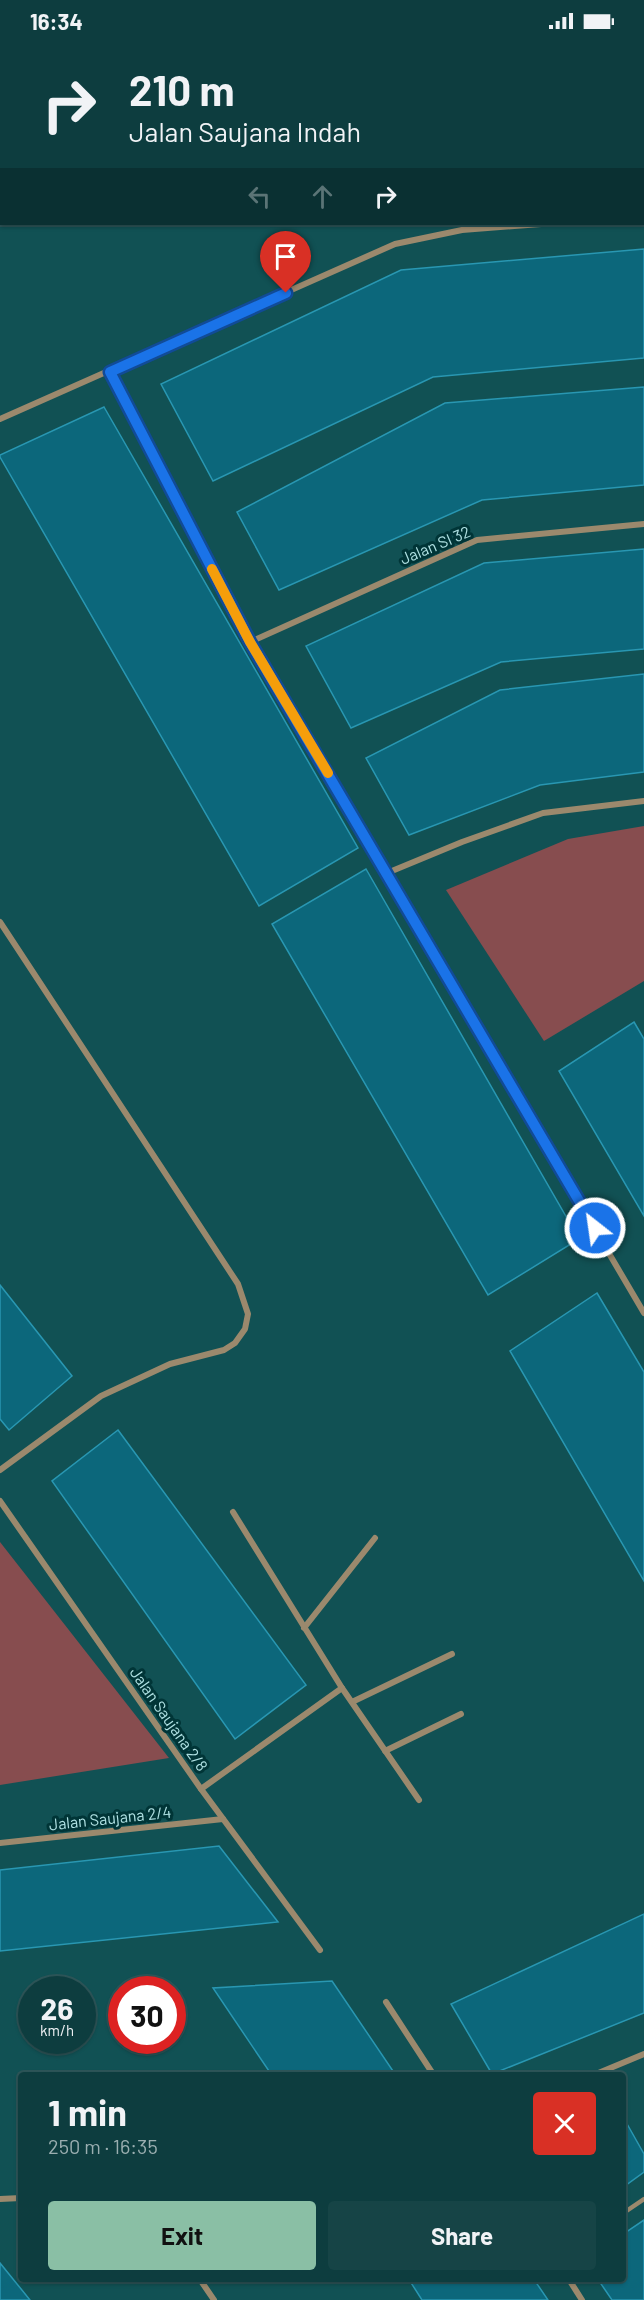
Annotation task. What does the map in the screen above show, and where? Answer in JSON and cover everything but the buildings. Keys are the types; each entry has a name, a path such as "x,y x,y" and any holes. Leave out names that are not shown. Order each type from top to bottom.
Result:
{"street":[{"path":"0,419 395,244 462,227 515,225"},
{"path":"110,372 250,642 644,1312"},
{"name":"Jalan SI 32","path":"250,642 477,540 644,524"},
{"path":"387,873 462,842 543,813 644,801"},
{"path":"0,922 238,1284 248,1314 245,1329 235,1343 224,1350 170,1364 101,1396 0,1470"},
{"name":"Jalan Saujana 2/8","path":"0,1501 201,1789 320,1950"},
{"path":"233,1512 342,1688 419,1800"},
{"path":"304,1628 375,1538"},
{"path":"352,1702 452,1654"},
{"path":"201,1789 342,1688"},
{"path":"385,1751 461,1714"},
{"name":"Jalan Saujana 2/4","path":"0,1843 223,1819"},
{"path":"386,2002 432,2072"},
{"path":"601,2072 644,2054"},
{"path":"0,2199 18,2198"},
{"path":"202,2282 214,2300"},
{"path":"571,2282 582,2300"}],"lane":[{"path":"626,2211 644,2199"}],"shaded area":[{"path":"644,826 644,981 544,1041 446,890 568,839"},
{"path":"0,1542 169,1758 0,1785"}],"slow traffic":[{"path":"212,569 250,642 328,773"}],"route":[{"path":"286,293 110,372 250,642 595,1228"}]}
